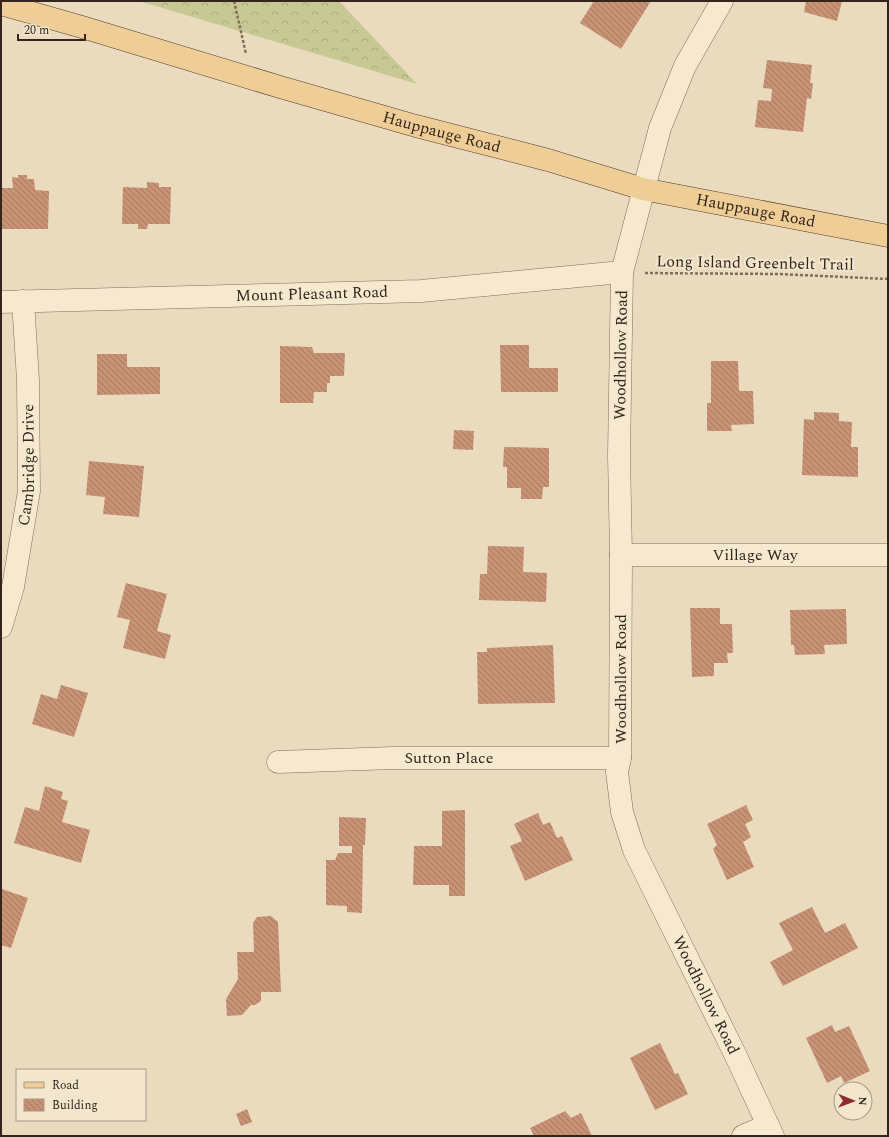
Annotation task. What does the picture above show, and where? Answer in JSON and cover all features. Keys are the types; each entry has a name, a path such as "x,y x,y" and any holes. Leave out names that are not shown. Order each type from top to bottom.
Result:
{"main road":[{"name":"Hauppauge Road","path":"1,4 416,126 548,160 643,189 888,236"}],"street":[{"name":"Woodhollow Road","path":"722,1 685,66 660,128 622,272 619,455 621,555 620,758 617,772 622,812 634,850 735,1054 770,1130"},
{"name":"Mount Pleasant Road","path":"1,302 421,291 622,272"},
{"name":"Cambridge Drive","path":"1,626 13,587 29,491 28,380 23,301"},
{"name":"Village Way","path":"621,555 888,555"},
{"name":"Sutton Place","path":"278,762 401,758 620,758"},
{"path":"743,1136 770,1130"}],"path":[{"path":"234,1 252,78"},
{"name":"Long Island Greenbelt Trail","path":"622,272 778,274 888,279"}],"green space":[{"path":"139,1 339,1 417,84"}],"building":[{"path":"594,1 651,1 621,49 580,23"},
{"path":"806,1 842,1 837,21 804,12"},
{"path":"767,60 812,65 810,83 813,83 811,99 807,98 803,132 755,127 758,100 771,101 772,89 763,88"},
{"path":"18,175 27,175 27,179 34,179 35,190 49,191 48,229 1,229 1,188 13,188 12,177 18,178"},
{"path":"147,182 159,183 159,187 171,187 170,224 148,224 147,229 138,229 138,224 122,224 123,187 147,188"},
{"path":"500,345 529,345 529,368 558,368 558,392 501,392"},
{"path":"280,346 312,347 314,353 345,353 344,376 330,376 330,383 327,383 327,392 314,392 313,403 280,403"},
{"path":"97,354 127,354 127,367 160,367 160,394 97,395"},
{"path":"711,361 738,361 739,391 753,391 754,424 731,425 732,431 707,431 707,403 711,403"},
{"path":"814,412 839,413 839,421 852,422 851,447 858,447 858,477 802,475 804,419 814,420"},
{"path":"454,430 474,431 473,450 453,449"},
{"path":"504,447 549,448 549,487 543,487 542,499 521,499 521,488 507,488 507,467 503,467"},
{"path":"89,461 144,466 139,517 103,514 105,497 86,495"},
{"path":"488,546 524,547 523,572 547,573 546,602 479,600 480,574 487,574"},
{"path":"126,583 167,594 157,631 171,635 165,659 123,648 130,620 117,617"},
{"path":"690,608 720,608 720,624 732,624 733,653 727,653 728,663 714,663 714,676 692,677"},
{"path":"846,609 847,644 824,645 825,654 795,655 794,645 791,645 790,610"},
{"path":"553,645 555,703 478,704 477,652 487,652 487,648"},
{"path":"61,685 88,693 74,737 32,724 41,694 57,699"},
{"path":"45,786 63,792 61,799 68,801 62,822 90,830 81,863 14,843 25,807 39,811"},
{"path":"746,805 753,820 745,824 751,837 743,842 754,867 727,880 713,849 717,845 707,824"},
{"path":"465,810 465,896 449,896 449,885 413,885 414,846 442,846 442,811"},
{"path":"538,813 543,825 550,822 557,838 562,836 573,860 525,881 510,846 522,841 514,824"},
{"path":"339,817 366,818 365,845 363,845 362,913 347,912 347,906 326,905 326,860 335,860 338,853 352,853 352,846 339,846"},
{"path":"2,889 28,898 11,948 1,945"},
{"path":"812,907 825,933 845,923 858,948 783,986 770,962 793,950 779,923"},
{"path":"271,916 278,922 281,992 261,992 261,1001 255,1005 251,1005 242,1015 227,1016 226,999 238,979 237,952 254,952 253,923 257,917"},
{"path":"832,1025 835,1032 849,1026 870,1071 848,1081 843,1081 841,1076 827,1083 806,1038"},
{"path":"660,1043 675,1074 678,1073 688,1094 655,1110 630,1058"},
{"path":"247,1109 252,1122 241,1126 236,1114"},
{"path":"565,1111 571,1118 581,1113 592,1136 534,1136 530,1128"}]}
